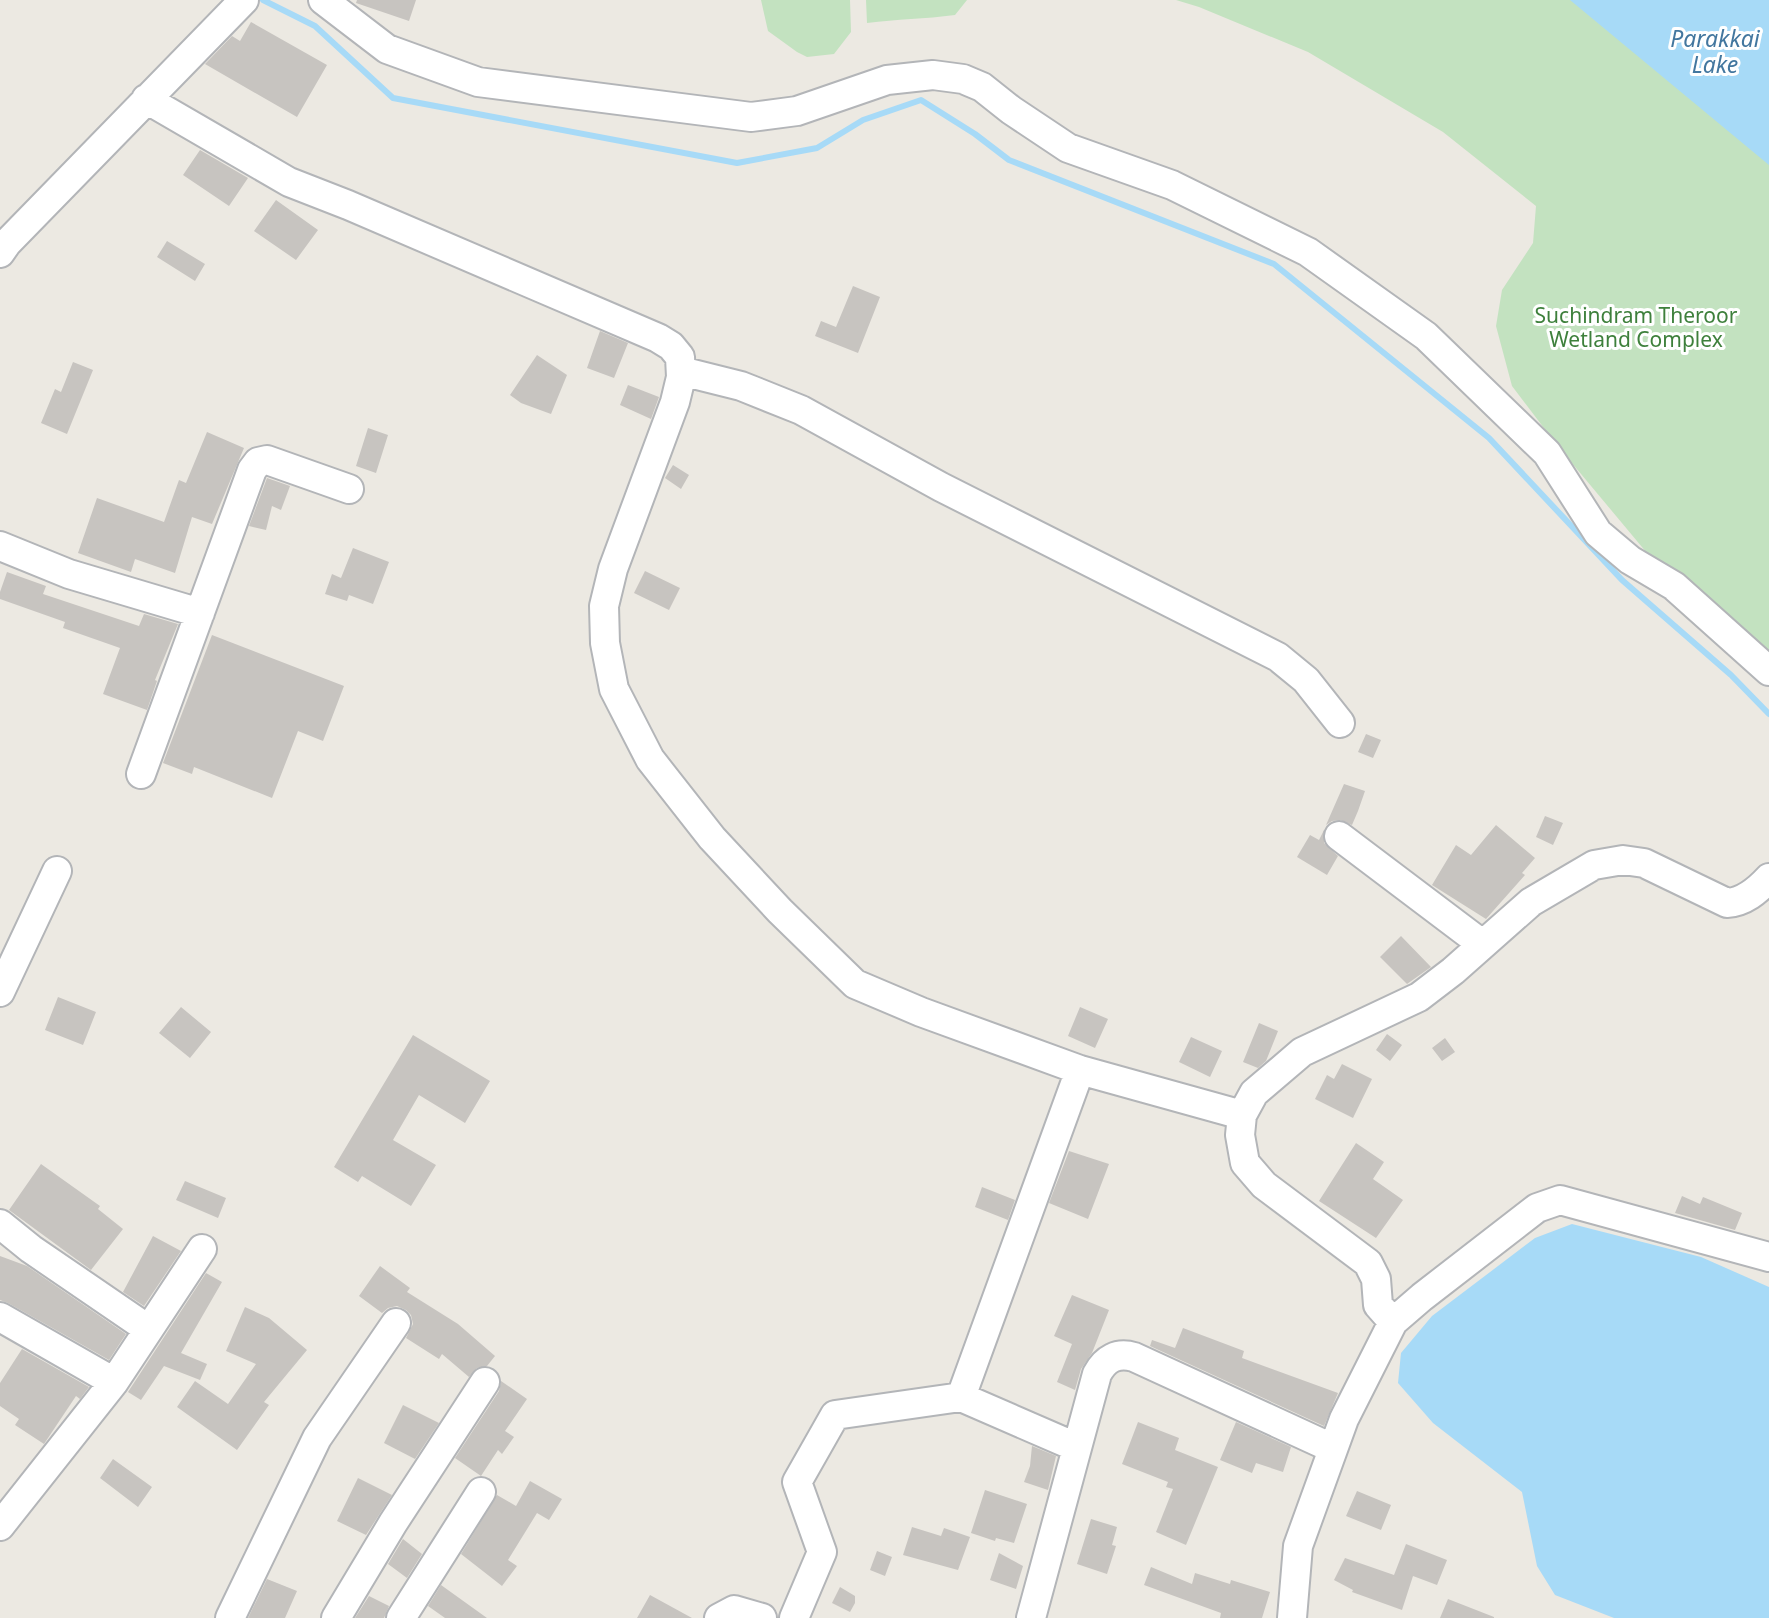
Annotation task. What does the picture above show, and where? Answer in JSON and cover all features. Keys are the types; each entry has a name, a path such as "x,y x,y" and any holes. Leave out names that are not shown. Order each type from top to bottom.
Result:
{"street":[{"path":"0,253 241,3"},
{"path":"341,6 387,48 478,82 751,117 797,111 887,80 933,75 963,79 982,87 1068,148 1172,185 1308,252 1426,336 1547,453 1598,533 1630,560 1674,586 1769,671"},
{"path":"146,99 289,181 658,338 671,346 680,357 681,371 676,402 613,569 604,606 606,643 614,690 650,760 712,838 780,911 855,984 921,1012 1080,1070 1242,1115"},
{"path":"681,371 741,386 801,410 941,486 1278,657 1306,680 1340,723"},
{"path":"141,774 248,481 258,462 267,460 349,489"},
{"path":"0,546 69,574 200,613"},
{"path":"1339,836 1482,944"},
{"path":"1393,1322 1378,1305 1376,1279 1368,1263 1264,1185 1245,1163 1240,1135 1242,1115 1254,1093 1302,1052 1419,997 1453,971 1531,902 1594,865 1623,860 1644,863 1727,903 1737,903 1757,891 1769,878"},
{"path":"0,992 57,871"},
{"path":"961,1397 1080,1070"},
{"path":"1292,1618 1298,1546 1332,1448 1393,1322 1537,1208 1560,1200 1769,1257"},
{"path":"0,1223 31,1249 148,1329"},
{"path":"0,1526 114,1382 202,1249"},
{"path":"0,1317 114,1382"},
{"path":"230,1618 317,1438 396,1323"},
{"path":"1031,1618 1076,1447 1101,1366 1116,1356 1126,1354 1332,1448"},
{"path":"335,1618 485,1382"},
{"path":"794,1618 822,1552 797,1482 835,1415 961,1397 1076,1447"},
{"path":"401,1618 481,1492"},
{"path":"719,1618 734,1610 762,1618"}],"green space":[{"path":"761,0 850,0 851,32 834,54 807,57 768,31"},
{"path":"866,0 967,0 955,15 867,23"},
{"name":"Suchindram Theroor Wetland Complex","path":"1176,0 1769,0 1769,669 1677,589 1556,444 1512,386 1496,326 1502,290 1533,243 1536,206 1443,132 1308,52"}],"water":[{"name":"Parakkai Lake","path":"1570,0 1769,0 1769,165"},
{"path":"1572,1224 1701,1257 1769,1287 1769,1618 1614,1618 1555,1595 1537,1566 1522,1492 1433,1423 1398,1383 1401,1353 1432,1316 1535,1238"}],"building":[{"path":"357,0 416,0 409,21 356,3"},
{"path":"251,22 327,65 297,117 205,64 232,36 240,41"},
{"path":"200,150 248,178 229,206 183,175"},
{"path":"276,200 318,230 296,260 254,231"},
{"path":"167,241 205,264 195,281 157,257"},
{"path":"853,286 880,297 858,353 815,336 821,321 836,327"},
{"path":"600,331 628,343 614,378 587,368"},
{"path":"537,355 567,375 551,414 521,403 510,395"},
{"path":"73,362 93,370 67,434 41,423 55,389 61,392"},
{"path":"628,385 659,397 651,419 620,405"},
{"path":"368,428 388,435 376,473 356,466"},
{"path":"207,432 244,448 212,524 192,517 175,573 135,559 131,572 78,553 97,498 164,522 179,480 186,483"},
{"path":"673,465 689,475 681,489 665,478"},
{"path":"267,478 290,486 281,510 272,506 266,530 249,526"},
{"path":"353,548 389,562 373,604 349,595 347,601 325,594 332,574 341,578"},
{"path":"645,571 680,588 669,610 634,593"},
{"path":"7,572 46,586 43,594 139,626 144,614 178,624 155,680 157,681 147,710 103,694 120,648 63,628 65,622 0,599"},
{"path":"212,635 344,686 323,741 298,731 272,798 194,767 192,774 163,763"},
{"path":"1366,734 1381,740 1373,758 1358,752"},
{"path":"1344,784 1365,791 1352,825 1340,820 1326,825"},
{"path":"1545,816 1563,823 1553,845 1536,837"},
{"path":"1496,825 1535,858 1522,873 1525,875 1486,919 1432,885 1456,845 1471,855"},
{"path":"1324,830 1324,843 1338,856 1327,875 1297,857 1310,835 1319,840"},
{"path":"1401,936 1431,967 1407,984 1380,957"},
{"path":"58,997 96,1012 83,1045 45,1030"},
{"path":"181,1007 211,1032 190,1058 159,1033"},
{"path":"1080,1007 1108,1019 1095,1048 1068,1036"},
{"path":"1259,1023 1278,1031 1266,1061 1258,1068 1243,1062"},
{"path":"1387,1034 1402,1045 1390,1061 1376,1050"},
{"path":"413,1035 490,1081 465,1123 419,1095 393,1140 436,1165 411,1206 362,1176 358,1182 334,1167"},
{"path":"1191,1037 1222,1051 1210,1077 1179,1062"},
{"path":"1445,1038 1455,1052 1442,1061 1432,1048"},
{"path":"1342,1064 1372,1079 1353,1118 1315,1099 1327,1075 1334,1079"},
{"path":"1356,1143 1384,1162 1373,1179 1403,1200 1376,1238 1319,1201"},
{"path":"1069,1151 1109,1164 1088,1219 1049,1203"},
{"path":"41,1164 100,1206 98,1209 123,1229 91,1270 9,1210"},
{"path":"185,1181 226,1198 218,1218 176,1200"},
{"path":"982,1187 1015,1200 1008,1220 975,1207"},
{"path":"1682,1196 1700,1204 1703,1197 1742,1213 1735,1230 1675,1213"},
{"path":"153,1236 181,1251 144,1306 123,1292"},
{"path":"0,1256 27,1266 126,1334 109,1360 0,1300"},
{"path":"380,1266 410,1288 407,1292 458,1324 495,1356 487,1366 477,1368 469,1377 442,1354 439,1359 406,1338 413,1324 411,1315 406,1310 397,1306 382,1313 359,1296"},
{"path":"206,1273 222,1282 181,1353 207,1364 200,1380 164,1366 141,1400 128,1392"},
{"path":"1072,1295 1109,1310 1092,1353 1081,1369 1075,1390 1057,1382 1072,1344 1054,1336"},
{"path":"245,1307 269,1318 307,1350 264,1402 269,1405 237,1450 177,1407 195,1381 228,1404 256,1364 226,1351"},
{"path":"1183,1328 1244,1351 1242,1358 1338,1393 1324,1426 1150,1346 1152,1340 1175,1348"},
{"path":"22,1349 89,1387 80,1399 76,1396 44,1444 15,1425 19,1419 0,1406 0,1383"},
{"path":"501,1381 527,1399 505,1431 514,1437 502,1454 498,1450 481,1476 455,1458 499,1391"},
{"path":"403,1405 439,1423 415,1459 384,1443"},
{"path":"1138,1422 1179,1438 1175,1450 1218,1467 1186,1545 1156,1532 1173,1489 1166,1487 1168,1482 1122,1464"},
{"path":"1236,1422 1291,1447 1283,1472 1256,1463 1252,1473 1220,1460"},
{"path":"1032,1446 1056,1456 1048,1490 1024,1482 1030,1466"},
{"path":"113,1459 152,1487 138,1507 100,1478"},
{"path":"358,1478 392,1495 366,1535 337,1521"},
{"path":"530,1481 562,1499 549,1520 537,1513 508,1560 517,1566 502,1586 461,1554 497,1495 516,1506"},
{"path":"985,1490 1027,1504 1014,1543 996,1538 995,1541 971,1533"},
{"path":"1357,1491 1391,1505 1381,1530 1346,1516"},
{"path":"1091,1519 1117,1527 1112,1545 1116,1546 1107,1574 1077,1564"},
{"path":"912,1527 941,1536 944,1528 970,1537 958,1570 903,1555"},
{"path":"403,1539 422,1554 407,1578 388,1564"},
{"path":"1406,1544 1447,1560 1437,1585 1413,1576 1402,1610 1352,1592 1353,1590 1334,1580 1345,1558 1394,1575"},
{"path":"877,1551 892,1557 885,1576 870,1570"},
{"path":"999,1553 1023,1566 1016,1589 990,1580"},
{"path":"1151,1567 1192,1584 1195,1573 1270,1592 1262,1618 1220,1618 1221,1613 1144,1585"},
{"path":"267,1579 297,1591 285,1618 248,1618"},
{"path":"441,1585 487,1618 445,1618 428,1606"},
{"path":"840,1587 855,1596 850,1612 832,1603"},
{"path":"650,1595 692,1618 637,1618"},
{"path":"369,1596 389,1606 384,1618 355,1618"},
{"path":"1448,1599 1494,1617 1494,1618 1440,1618"}],"waterway":[{"path":"263,0 315,26 393,98 737,163 817,148 863,120 921,100 975,134 1009,160 1274,264 1489,438 1622,580 1731,675 1769,714"}]}
